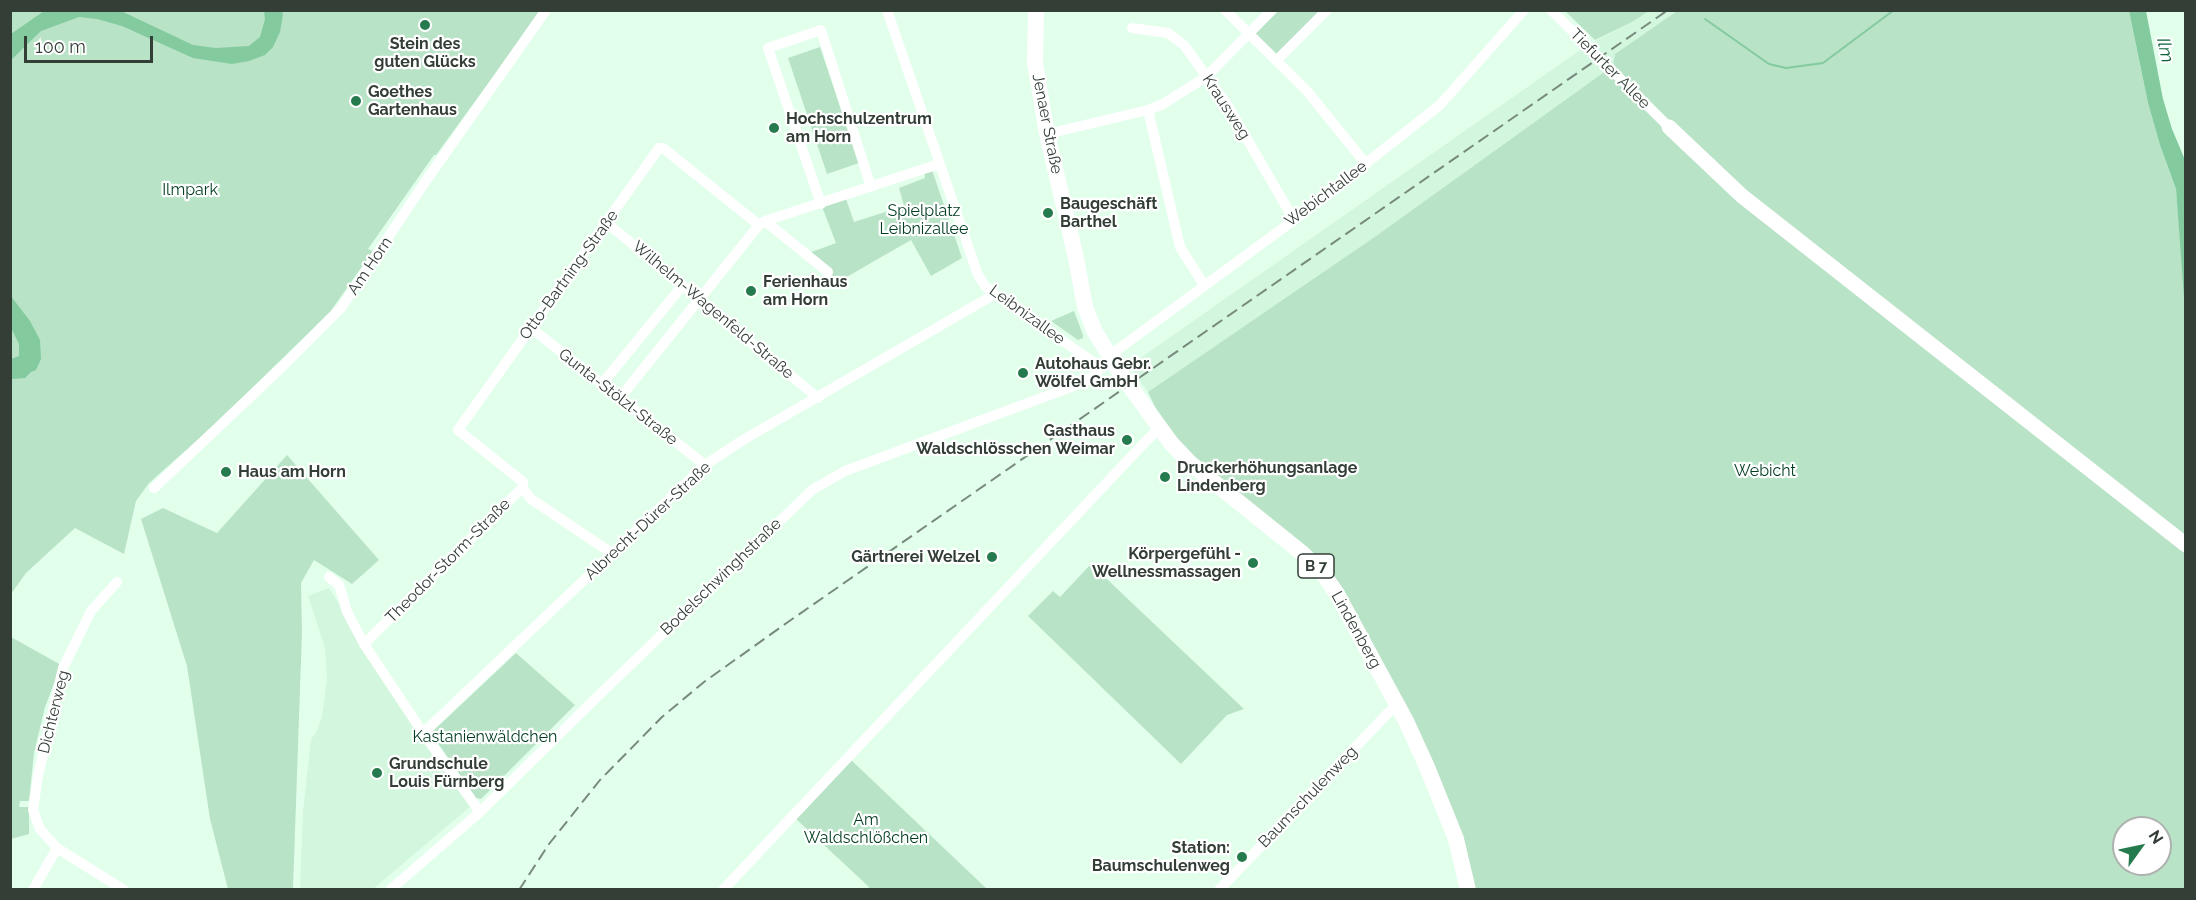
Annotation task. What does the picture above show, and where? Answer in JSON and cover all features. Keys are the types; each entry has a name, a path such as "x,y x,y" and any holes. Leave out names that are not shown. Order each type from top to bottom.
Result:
{"main road":[{"name":"Jenaer Straße","path":"1036,10 1035,63 1047,134 1085,307 1106,362 1121,374 1160,428"},
{"name":"Lindenberg","path":"1160,428 1190,463 1302,553 1324,575 1337,594 1398,706 1444,807 1456,839 1468,890"}],"street":[{"name":"Am Horn","path":"154,488 284,366 341,308 423,185 546,10"},
{"path":"1225,10 1307,91 1366,164"},
{"path":"1047,134 1148,110 1174,98 1206,77 1272,10"},
{"path":"1276,61 1327,10"},
{"name":"Webichtallee","path":"1106,362 1204,285 1294,220 1440,105 1524,10"},
{"name":"Tiefurter Allee","path":"1551,10 1669,127"},
{"name":"Leibnizallee","path":"889,11 978,275 985,286 995,294 1106,362"},
{"name":"Krausweg","path":"1132,28 1161,31 1174,36 1184,45 1228,106 1294,220"},
{"path":"821,204 768,48 821,30 871,187"},
{"path":"1148,110 1180,247 1204,285"},
{"path":"1669,127 1742,196 2186,545"},
{"name":"Otto-Bartning-Straße","path":"524,489 523,482 458,430 659,148 663,148 762,223"},
{"path":"619,399 762,223 939,164"},
{"name":"Wilhelm-Wagenfeld-Straße","path":"607,223 818,398"},
{"path":"762,223 828,272"},
{"path":"601,385 683,285"},
{"name":"Albrecht-Dürer-Straße","path":"423,733 705,465 743,440 995,294"},
{"name":"Gunta-Stölzl-Straße","path":"531,328 705,465"},
{"name":"Bodelschwinghstraße","path":"390,890 480,812 597,696 812,490 845,471 1079,384 1094,375 1106,362"},
{"path":"723,890 1146,440 1160,428"},
{"name":"Theodor-Storm-Straße","path":"364,644 520,490 524,489 531,499 613,554"},
{"path":"329,577 339,585 347,612 364,644 423,733 480,812"},
{"name":"Dichterweg","path":"117,582 91,611 63,668 38,776 33,814 40,829 57,848 124,890"},
{"name":"Baumschulenweg","path":"1219,890 1388,713 1398,706"},
{"path":"33,890 57,848"}],"shaded area":[{"path":"44,11 121,11 193,45 216,48 249,46 260,37 265,19 264,11 282,11 283,15 280,32 273,47 265,55 232,64 193,58 122,26 79,17 41,31 11,60 11,34"},
{"path":"1649,11 1677,11 1615,54 1613,65 1600,75 1376,236 1148,392 1129,366 1586,46"},
{"path":"2129,11 2146,11 2163,99 2185,160 2185,311 2176,189 2148,103"},
{"path":"10,295 30,321 40,340 41,359 36,370 25,378 11,379 11,359 19,356 19,344 11,328"},
{"name":"Grundschule Louis Fürnberg","path":"329,588 471,806 373,889 300,890 303,811 311,739 322,717 327,680 325,648 308,596"}],"green space":[{"name":"Ilmpark","path":"10,11 541,11 434,155 368,249 373,251 330,312 211,428 149,483 136,501 124,554 75,528 26,573 11,594"},
{"path":"1278,11 1320,11 1276,55 1255,34"},
{"path":"1565,11 1649,11 1595,40"},
{"name":"Webicht","path":"1677,11 2129,11 2148,103 2176,189 2186,311 2185,889 1474,889 1342,591 1185,449 1157,411 1148,392 1376,236 1613,65 1615,54"},
{"path":"820,47 859,163 827,174 788,58"},
{"name":"Spielplatz Leibnizallee","path":"931,167 962,258 931,276 911,240 838,282 806,254 836,243 821,204 845,196 854,222 904,206 899,188 925,178 924,169"},
{"path":"1074,311 1083,335 1083,338 1078,340 1051,321"},
{"path":"287,455 379,560 352,584 314,560 301,583 302,632 293,889 228,889 210,819 187,666 141,519 163,508 217,533"},
{"path":"1091,564 1244,709 1227,715 1181,764 1028,616 1053,591 1060,597"},
{"path":"11,637 61,665 45,707 34,753 29,801 20,801 19,807 29,807 29,834 11,839"},
{"name":"Kastanienwäldchen","path":"516,653 575,705 481,799 476,798 431,733"},
{"name":"Am Waldschlößchen","path":"850,759 987,889 867,889 869,887 795,818"}],"waterway":[{"path":"1705,19 1769,64 1786,68 1823,63 1894,10"}],"railway":[{"path":"519,890 549,844 600,780 662,717 704,682 1668,10"}],"place":[{"name":"Stein des guten Glücks","path":"425,25"},
{"name":"Goethes Gartenhaus","path":"356,101"},
{"name":"Hochschulzentrum am Horn","path":"774,128"},
{"name":"Baugeschäft Barthel","path":"1048,213"},
{"name":"Ferienhaus am Horn","path":"751,291"},
{"name":"Autohaus Gebr. Wölfel GmbH","path":"1023,373"},
{"name":"Gasthaus Waldschlösschen Weimar","path":"1127,440"},
{"name":"Haus am Horn","path":"226,472"},
{"name":"Druckerhöhungsanlage Lindenberg","path":"1165,477"},
{"name":"Gärtnerei Welzel","path":"992,557"},
{"name":"Körpergefühl - Wellnessmassagen","path":"1253,563"},
{"name":"Grundschule Louis Fürnberg","path":"377,773"},
{"name":"Station: Baumschulenweg","path":"1242,857"}],"water label":[{"name":"Ilm","path":"2165,50"}]}
